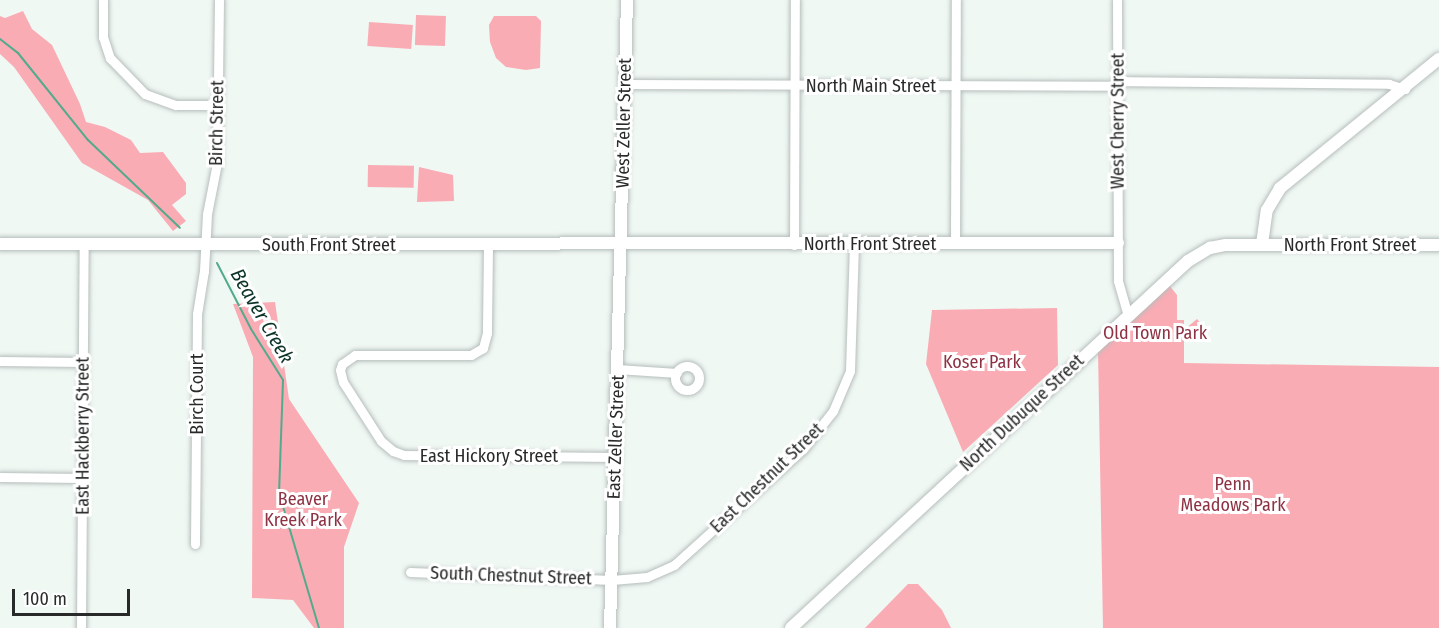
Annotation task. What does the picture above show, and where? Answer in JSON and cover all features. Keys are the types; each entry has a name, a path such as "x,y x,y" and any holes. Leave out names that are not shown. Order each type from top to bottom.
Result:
{"street":[{"path":"103,0 103,37 110,58 137,87 145,94 176,105 217,105"},
{"name":"Birch Street","path":"206,245 207,214 218,163 219,0"},
{"name":"West Zeller Street","path":"621,245 627,0"},
{"path":"794,245 795,0"},
{"path":"955,244 956,0"},
{"name":"West Cherry Street","path":"1117,0 1118,281 1128,316"},
{"path":"1262,244 1267,210 1280,188 1405,89 1439,59"},
{"name":"North Main Street","path":"625,84 956,87 1199,79 1389,84 1405,89"},
{"name":"North Front Street","path":"621,245 1118,243"},
{"name":"South Front Street","path":"0,244 621,245"},
{"name":"East Hackberry Street","path":"81,628 84,244"},
{"name":"East Chestnut Street","path":"612,580 647,577 674,565 778,472 823,427 844,390 850,371 854,244"},
{"name":"North Front Street","path":"1262,244 1439,245"},
{"name":"North Dubuque Street","path":"791,628 1188,261 1210,248 1262,244"},
{"name":"Birch Court","path":"195,544 197,314 206,245"},
{"name":"East Hickory Street","path":"488,245 487,333 483,348 471,355 355,355 342,364 343,382 381,441 393,451 404,455 615,457"},
{"name":"East Zeller Street","path":"610,628 621,245"},
{"path":"0,361 83,362"},
{"path":"617,369 676,372"},
{"path":"0,477 82,478"},
{"name":"South Chestnut Street","path":"411,572 612,580"}],"green space":[{"path":"23,11 32,29 52,45 86,122 105,127 131,140 140,153 163,152 186,183 186,194 172,205 186,221 173,231 148,200 82,163 14,67 0,54 0,16 5,18"},
{"path":"416,15 446,16 445,46 415,45"},
{"path":"494,16 536,16 541,21 540,68 526,70 506,67 496,58 490,42 489,25"},
{"path":"369,22 413,25 411,49 367,46"},
{"path":"368,165 414,166 414,188 368,187"},
{"path":"419,167 453,175 454,201 417,202"},
{"name":"Penn Meadows Park","path":"1169,285 1177,295 1177,320 1184,320 1184,363 1439,367 1439,628 1103,628 1098,351"},
{"name":"Beaver Kreek Park","path":"275,302 289,399 359,503 344,547 344,628 314,628 293,600 252,598 253,357 233,304"},
{"name":"Koser Park","path":"1057,308 1058,365 963,452 926,364 932,310"},
{"path":"1197,319 1208,332 1198,340 1187,327"},
{"path":"908,584 918,584 942,610 951,628 865,628"}],"waterway":[{"name":"Beaver Creek","path":"0,39 18,53 88,140 180,228"},
{"name":"Beaver Creek","path":"217,263 251,329 283,380 279,493 319,628"}],"park label":[{"name":"Old Town Park","path":"1155,333"}]}
